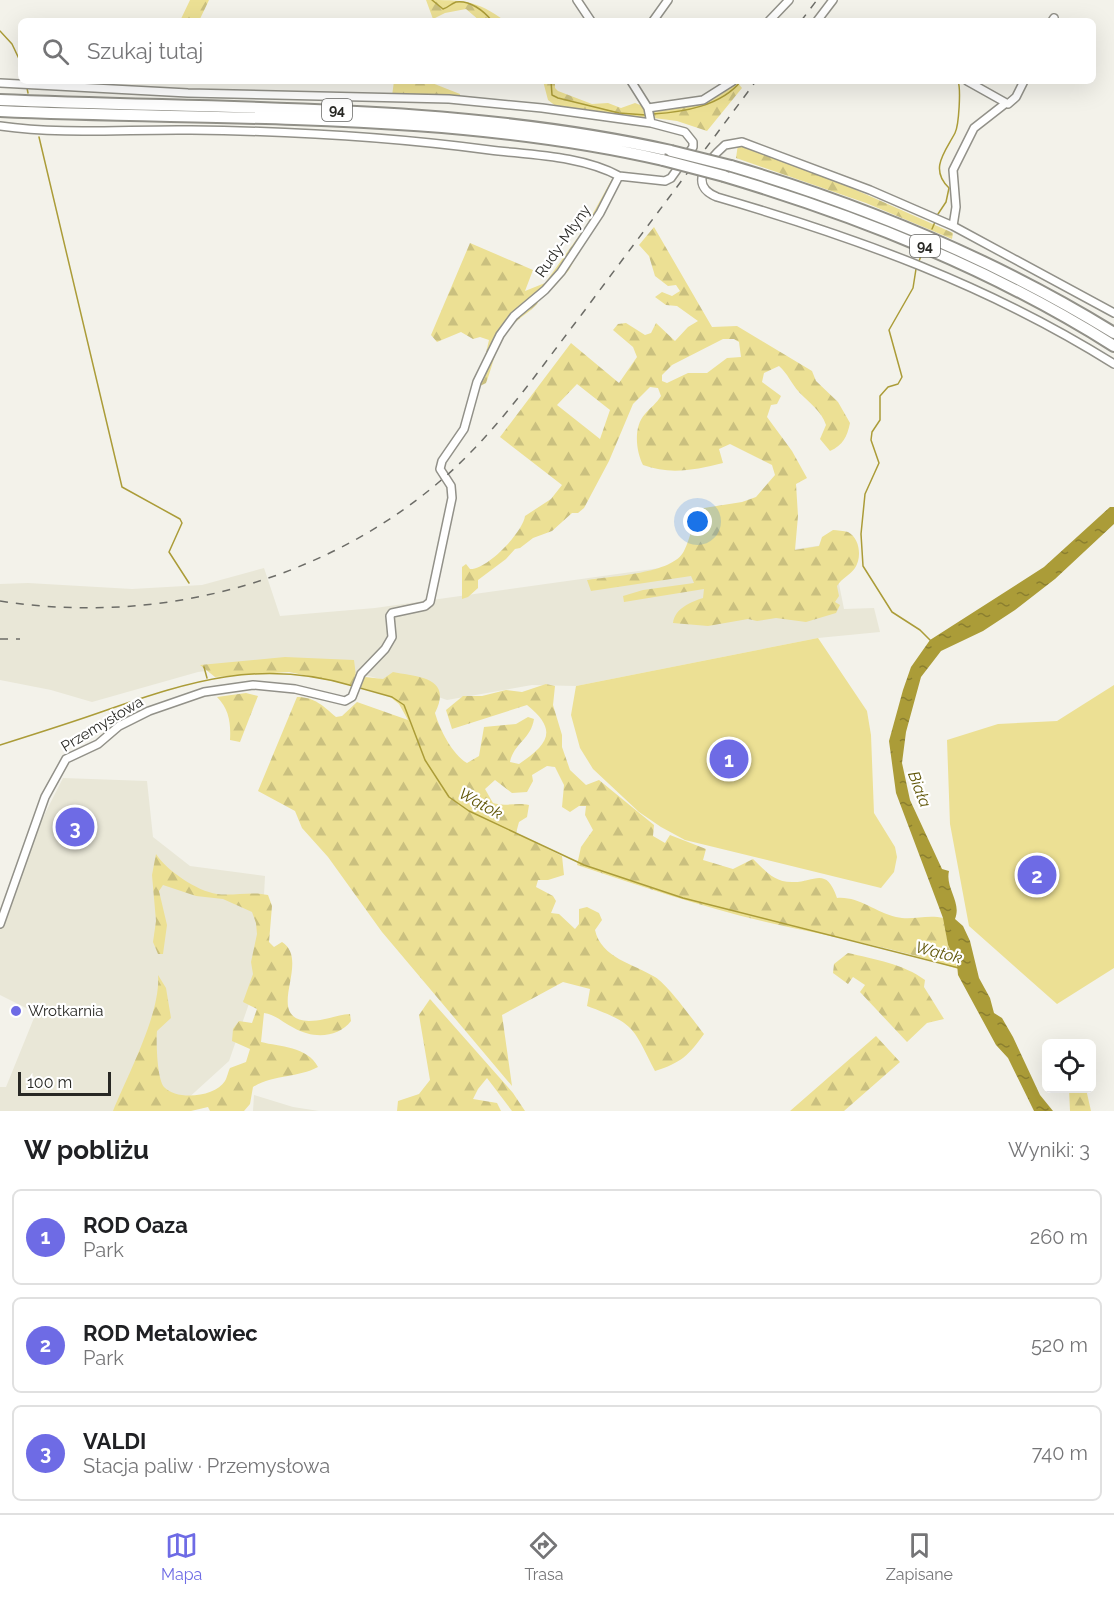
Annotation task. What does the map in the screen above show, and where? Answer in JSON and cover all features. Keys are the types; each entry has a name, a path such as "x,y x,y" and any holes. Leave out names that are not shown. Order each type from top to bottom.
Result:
{"main road":[{"name":"94","path":"0,100 436,116 554,129 671,151 731,166 838,200 924,234 1029,283 1114,333"},
{"name":"94","path":"0,111 453,128 521,135 663,160 834,210 921,244 1033,298 1114,346"}],"street":[{"path":"577,0 589,18"},
{"path":"655,18 668,0"},
{"path":"772,18 789,0"},
{"path":"820,18 833,0"},
{"path":"0,83 18,84"},
{"path":"0,126 40,130 322,133 416,140 575,162 607,170 619,176 665,181 671,178 693,147 693,142 685,132 651,123 543,108 449,99 200,93 20,84"},
{"path":"633,84 648,108 651,123"},
{"path":"648,108 670,107 703,100 728,84"},
{"path":"972,84 1011,104 1022,84"},
{"path":"953,226 956,207 953,170 974,128 1006,103"},
{"path":"1114,313 953,226 870,190 742,142 733,142 721,149 700,181 706,193 828,230 962,281 1020,310 1114,364"},
{"name":"Rudy-Młyny","path":"372,661 385,649 392,637 390,616 392,613 425,606 430,602 452,498 451,486 440,469 442,460 464,429 477,382 489,354 514,316 545,290 561,272 600,213 619,176"},
{"name":"Przemysłowa","path":"0,924 45,797 60,766 66,759 98,744 119,726 148,711 228,687 295,689 345,701 352,697 361,674 372,661"}],"shaded area":[{"path":"831,544 844,609 874,608 880,632 818,638 576,686 532,685 447,700 401,684 356,673 284,661 198,672 92,702 51,690 0,680 0,584 28,583 132,589 202,585 264,568 280,616 375,608"},
{"path":"63,778 147,781 153,837 190,866 265,876 260,972 229,1061 174,1111 0,1111 0,1087 6,1087 36,1013 0,995 0,928 22,859"},
{"path":"254,1095 293,1107 319,1111 253,1111"}],"green space":[{"path":"190,0 209,0 200,18 181,18"},
{"path":"426,0 469,3 486,9 500,18 476,18 466,9 433,18"},
{"path":"394,84 435,84 460,94 460,99 392,96"},
{"path":"544,84 555,84 558,91 592,104 608,103 621,108 635,103 643,106 646,118 643,121 557,107 548,100"},
{"path":"734,84 739,84 742,88 707,131 677,121 654,118 654,110 702,102 720,95"},
{"path":"738,144 820,174 953,233 952,239 866,203 736,158"},
{"path":"612,179 616,181 569,270 554,287 548,288 536,298 538,303 508,329 498,348 486,383 478,387 489,340 480,337 473,339 461,332 437,342 431,335 470,243 533,270 525,291 545,283 586,226"},
{"path":"654,227 712,327 737,326 812,371 816,381 838,402 850,423 844,440 830,451 820,439 826,425 824,420 785,372 779,366 764,373 762,382 781,396 777,404 771,405 767,417 792,451 807,478 796,484 798,516 795,550 819,546 822,537 833,530 848,532 855,539 859,548 857,564 837,586 839,596 835,602 840,605 836,613 806,622 776,618 757,621 748,619 708,626 673,623 680,610 703,598 704,589 624,602 623,596 643,590 694,583 691,576 591,591 587,580 640,573 668,565 678,559 704,508 742,502 756,497 775,475 772,465 730,444 719,449 723,463 713,466 673,471 643,465 637,446 637,432 641,419 661,396 658,388 650,387 633,404 609,461 584,508 578,513 572,513 552,531 533,538 515,549 506,559 478,580 478,588 462,599 462,567 466,564 470,569 477,568 494,557 518,531 525,516 551,499 562,485 500,437 571,343 619,383 637,357 633,347 613,330 618,324 626,323 645,335 651,333 656,323 675,341 688,327 698,321 677,306 666,305 655,297 662,292 672,296 680,291 676,285 668,286 655,276 649,256 639,245","holes":["723,339 734,339 739,342 741,357 727,358 707,373 688,373 667,383 662,381 662,375 672,365","577,384 610,410 600,439 557,405"]},
{"path":"818,638 867,711 871,735 874,813 895,847 897,857 894,872 881,888 685,840 639,812 593,769 580,748 571,715 576,686"},
{"path":"285,657 354,660 356,676 383,679 393,672 430,681 440,692 435,713 440,727 452,748 467,763 479,756 484,727 516,724 528,717 534,719 530,731 515,750 510,762 519,764 543,743 546,729 537,714 527,705 452,729 446,710 463,696 482,696 506,690 522,692 546,684 555,686 553,705 562,735 562,747 570,770 586,785 599,780 654,825 653,836 665,843 670,835 706,849 703,860 733,869 753,859 770,875 780,880 800,882 824,879 833,888 837,898 852,899 888,915 908,918 944,918 948,945 958,969 887,948 718,910 577,865 581,847 593,830 585,815 586,806 579,806 570,812 562,807 564,785 555,767 547,766 532,775 533,781 527,792 512,793 495,780 485,789 493,803 529,805 527,817 519,822 516,833 562,856 564,875 548,880 538,880 536,887 553,896 556,901 551,913 559,914 575,929 579,924 579,909 587,907 599,913 602,920 595,930 598,940 604,947 619,959 661,981 704,1034 684,1057 672,1065 655,1071 630,1028 615,1017 587,1006 590,989 563,982 502,1015 512,1086 382,932 328,857 302,828 295,811 258,791 297,697 314,700 336,717 342,716 357,702 408,720 399,704 389,696 356,686 289,672 215,677 200,665"},
{"path":"1114,685 1114,968 1057,1004 969,926 950,824 947,740 998,724 1057,721"},
{"path":"246,693 258,696 240,742 230,740 228,717 217,697"},
{"path":"156,854 175,873 192,885 209,892 268,895 272,906 269,942 274,947 282,942 290,951 292,962 289,1010 296,1018 309,1021 350,1014 351,1021 346,1027 332,1034 317,1035 301,1032 276,1017 264,1013 261,1042 300,1051 313,1060 318,1067 269,1080 253,1087 250,1104 244,1111 210,1111 208,1107 191,1111 113,1111 149,1025 158,990 158,975 166,988 171,1018 157,1031 158,1068 164,1087 178,1094 196,1095 213,1091 225,1081 230,1068 246,1062 250,1049 232,1041 233,1029 239,1021 252,1023 257,1009 243,1002 253,974 251,962 257,934 252,912 223,899 196,896 163,885 159,891 167,925 163,954 158,954 153,942 156,921 152,875"},
{"path":"848,953 898,966 917,974 925,980 924,987 944,1019 927,1023 907,1042 860,992 865,985 853,977 848,984 833,973 834,964"},
{"path":"430,999 513,1093 525,1111 512,1111 487,1078 473,1099 497,1103 501,1111 397,1111 398,1101 419,1094 430,1080 419,1015"},
{"path":"876,1036 900,1062 844,1111 790,1111"},
{"path":"1069,1093 1087,1093 1091,1111 1070,1111"}],"water":[{"path":"1110,507 1114,507 1114,524 1055,579 983,631 941,651 921,677 906,732 902,763 910,800 942,869 949,871 949,883 957,913 955,919 963,926 970,941 979,978 990,998 994,1013 1002,1018 1040,1095 1053,1111 1034,1111 1008,1058 996,1045 958,975 957,964 948,945 943,918 896,793 889,741 911,667 930,640 1044,567"}],"waterway":[{"path":"432,0 443,9 456,2 471,4 489,18"},
{"path":"0,31 12,44 18,57"},
{"path":"551,84 552,95 558,98 619,113 646,115"},
{"path":"653,114 677,112 713,102 733,90 738,84"},
{"path":"938,214 946,202 949,188 943,181 939,167 956,129 959,84"},
{"path":"27,88 28,93"},
{"path":"39,137 122,487 180,519 182,523 169,552 189,583"},
{"path":"932,229 935,222"},
{"path":"919,261 921,256"},
{"path":"916,269 913,288 889,330 902,377 898,384 888,387 880,396 880,420 872,432 871,440 879,463 865,494 861,534 863,566 892,612 920,630 930,640"},
{"path":"204,667 207,678"},
{"name":"Wątok","path":"0,745 166,690 226,677 287,674 353,686"},
{"name":"Wątok","path":"360,688 392,697 404,705 425,760 449,797 469,811 584,865 683,898 959,968"}],"railway":[{"path":"803,18 817,0"},
{"path":"0,601 60,607 119,607 179,600 237,588 294,569 348,544 399,513 446,476 501,419 754,84"},
{"path":"0,639 20,639"}],"place":[{"name":"ROD Oaza","path":"729,759"},
{"name":"VALDI","path":"75,827"},
{"name":"ROD Metalowiec","path":"1037,875"},
{"name":"Wrotkarnia","path":"16,1011"}],"water label":[{"name":"Biała","path":"920,789"}]}
